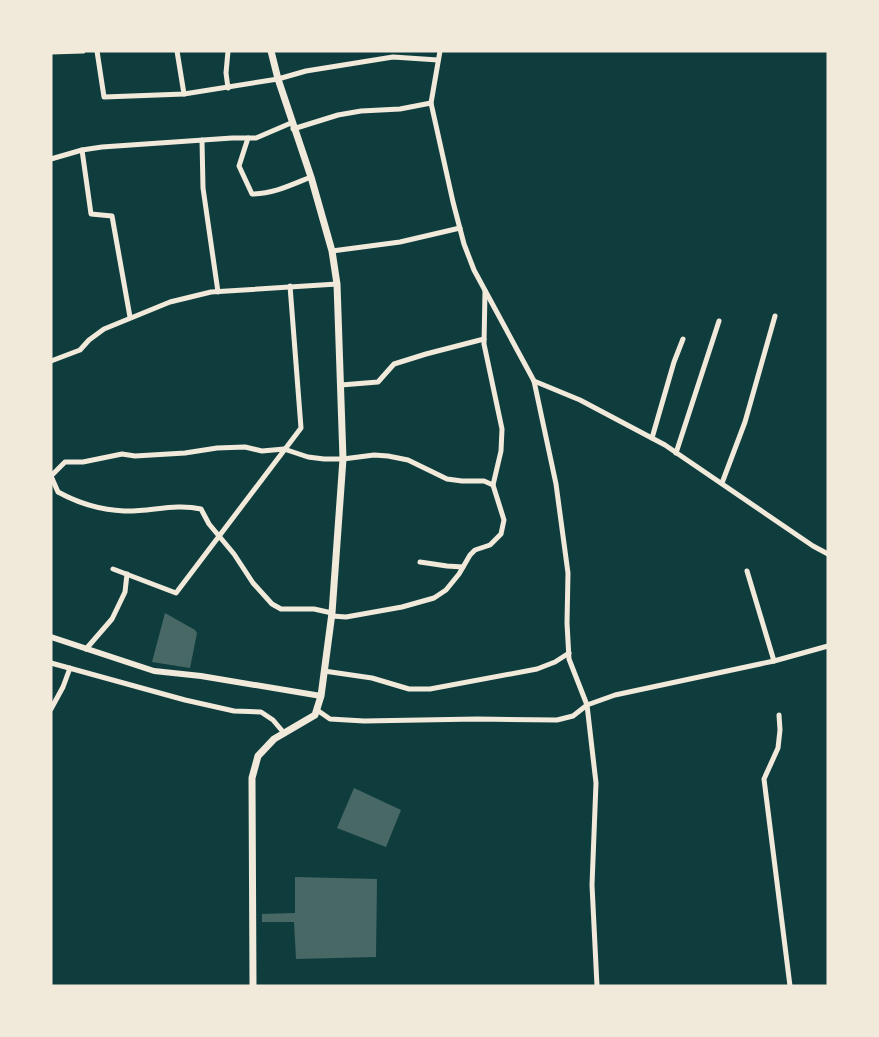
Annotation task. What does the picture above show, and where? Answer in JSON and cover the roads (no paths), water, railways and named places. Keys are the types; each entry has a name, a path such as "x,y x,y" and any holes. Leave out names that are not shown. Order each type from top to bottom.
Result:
{"main road":[{"path":"253,986 252,778 258,756 274,739 315,715 317,710 321,696 332,614 344,459 337,284 332,252 311,177 292,126 271,51"}],"street":[{"path":"51,52 83,51"},
{"path":"97,51 104,97 184,94 228,88 278,79 306,71 394,57 438,60"},
{"path":"177,51 184,94"},
{"path":"228,51 226,73 228,88"},
{"path":"440,51 431,103 460,228 474,270 534,381 556,484 568,573 569,659 586,705 596,783 592,885 597,986"},
{"path":"51,159 82,150 202,140 256,138 292,126 338,115 361,111 400,109 431,103"},
{"path":"248,138 239,166 252,194 264,194 282,189 311,177"},
{"path":"202,140 203,188 218,292"},
{"path":"82,150 91,214 112,216 130,317"},
{"path":"332,252 400,242 460,228"},
{"path":"51,361 80,350 89,340 104,329 170,302 218,292 337,284"},
{"path":"113,569 176,593 218,535 238,513 301,428 290,286"},
{"path":"485,290 484,339 488,367 502,430 501,451 493,485 504,520 501,534 490,545 475,550 470,554 451,586 434,598 358,616 346,617 314,609 281,609 272,604 253,583 234,554 209,524 201,509 189,506 125,511 99,508 79,502 58,492 51,476 65,462 83,462 122,454 135,456 185,454 217,448 245,447 262,451 284,449 308,457 344,459 374,455 388,456 414,462 421,465 422,468 447,479 484,481 493,485"},
{"path":"722,483 745,422 774,316"},
{"path":"676,453 719,321"},
{"path":"341,385 378,382 394,364 484,339"},
{"path":"652,438 674,362 683,339"},
{"path":"534,381 580,400 652,438 722,483 813,546 828,554"},
{"path":"420,562 463,567"},
{"path":"747,571 774,661"},
{"path":"86,649 112,619 125,592 127,574"},
{"path":"51,637 154,671 201,676 321,696"},
{"path":"317,710 330,718 364,721 557,720 573,716 586,705 616,696 774,661 828,646"},
{"path":"324,671 372,678 409,689 430,689 538,669 555,662 569,653"},
{"path":"51,663 234,711 261,712 273,720 284,733"},
{"path":"51,708 63,688 70,668"},
{"path":"778,715 780,730 778,748 764,779 790,986"}]}
